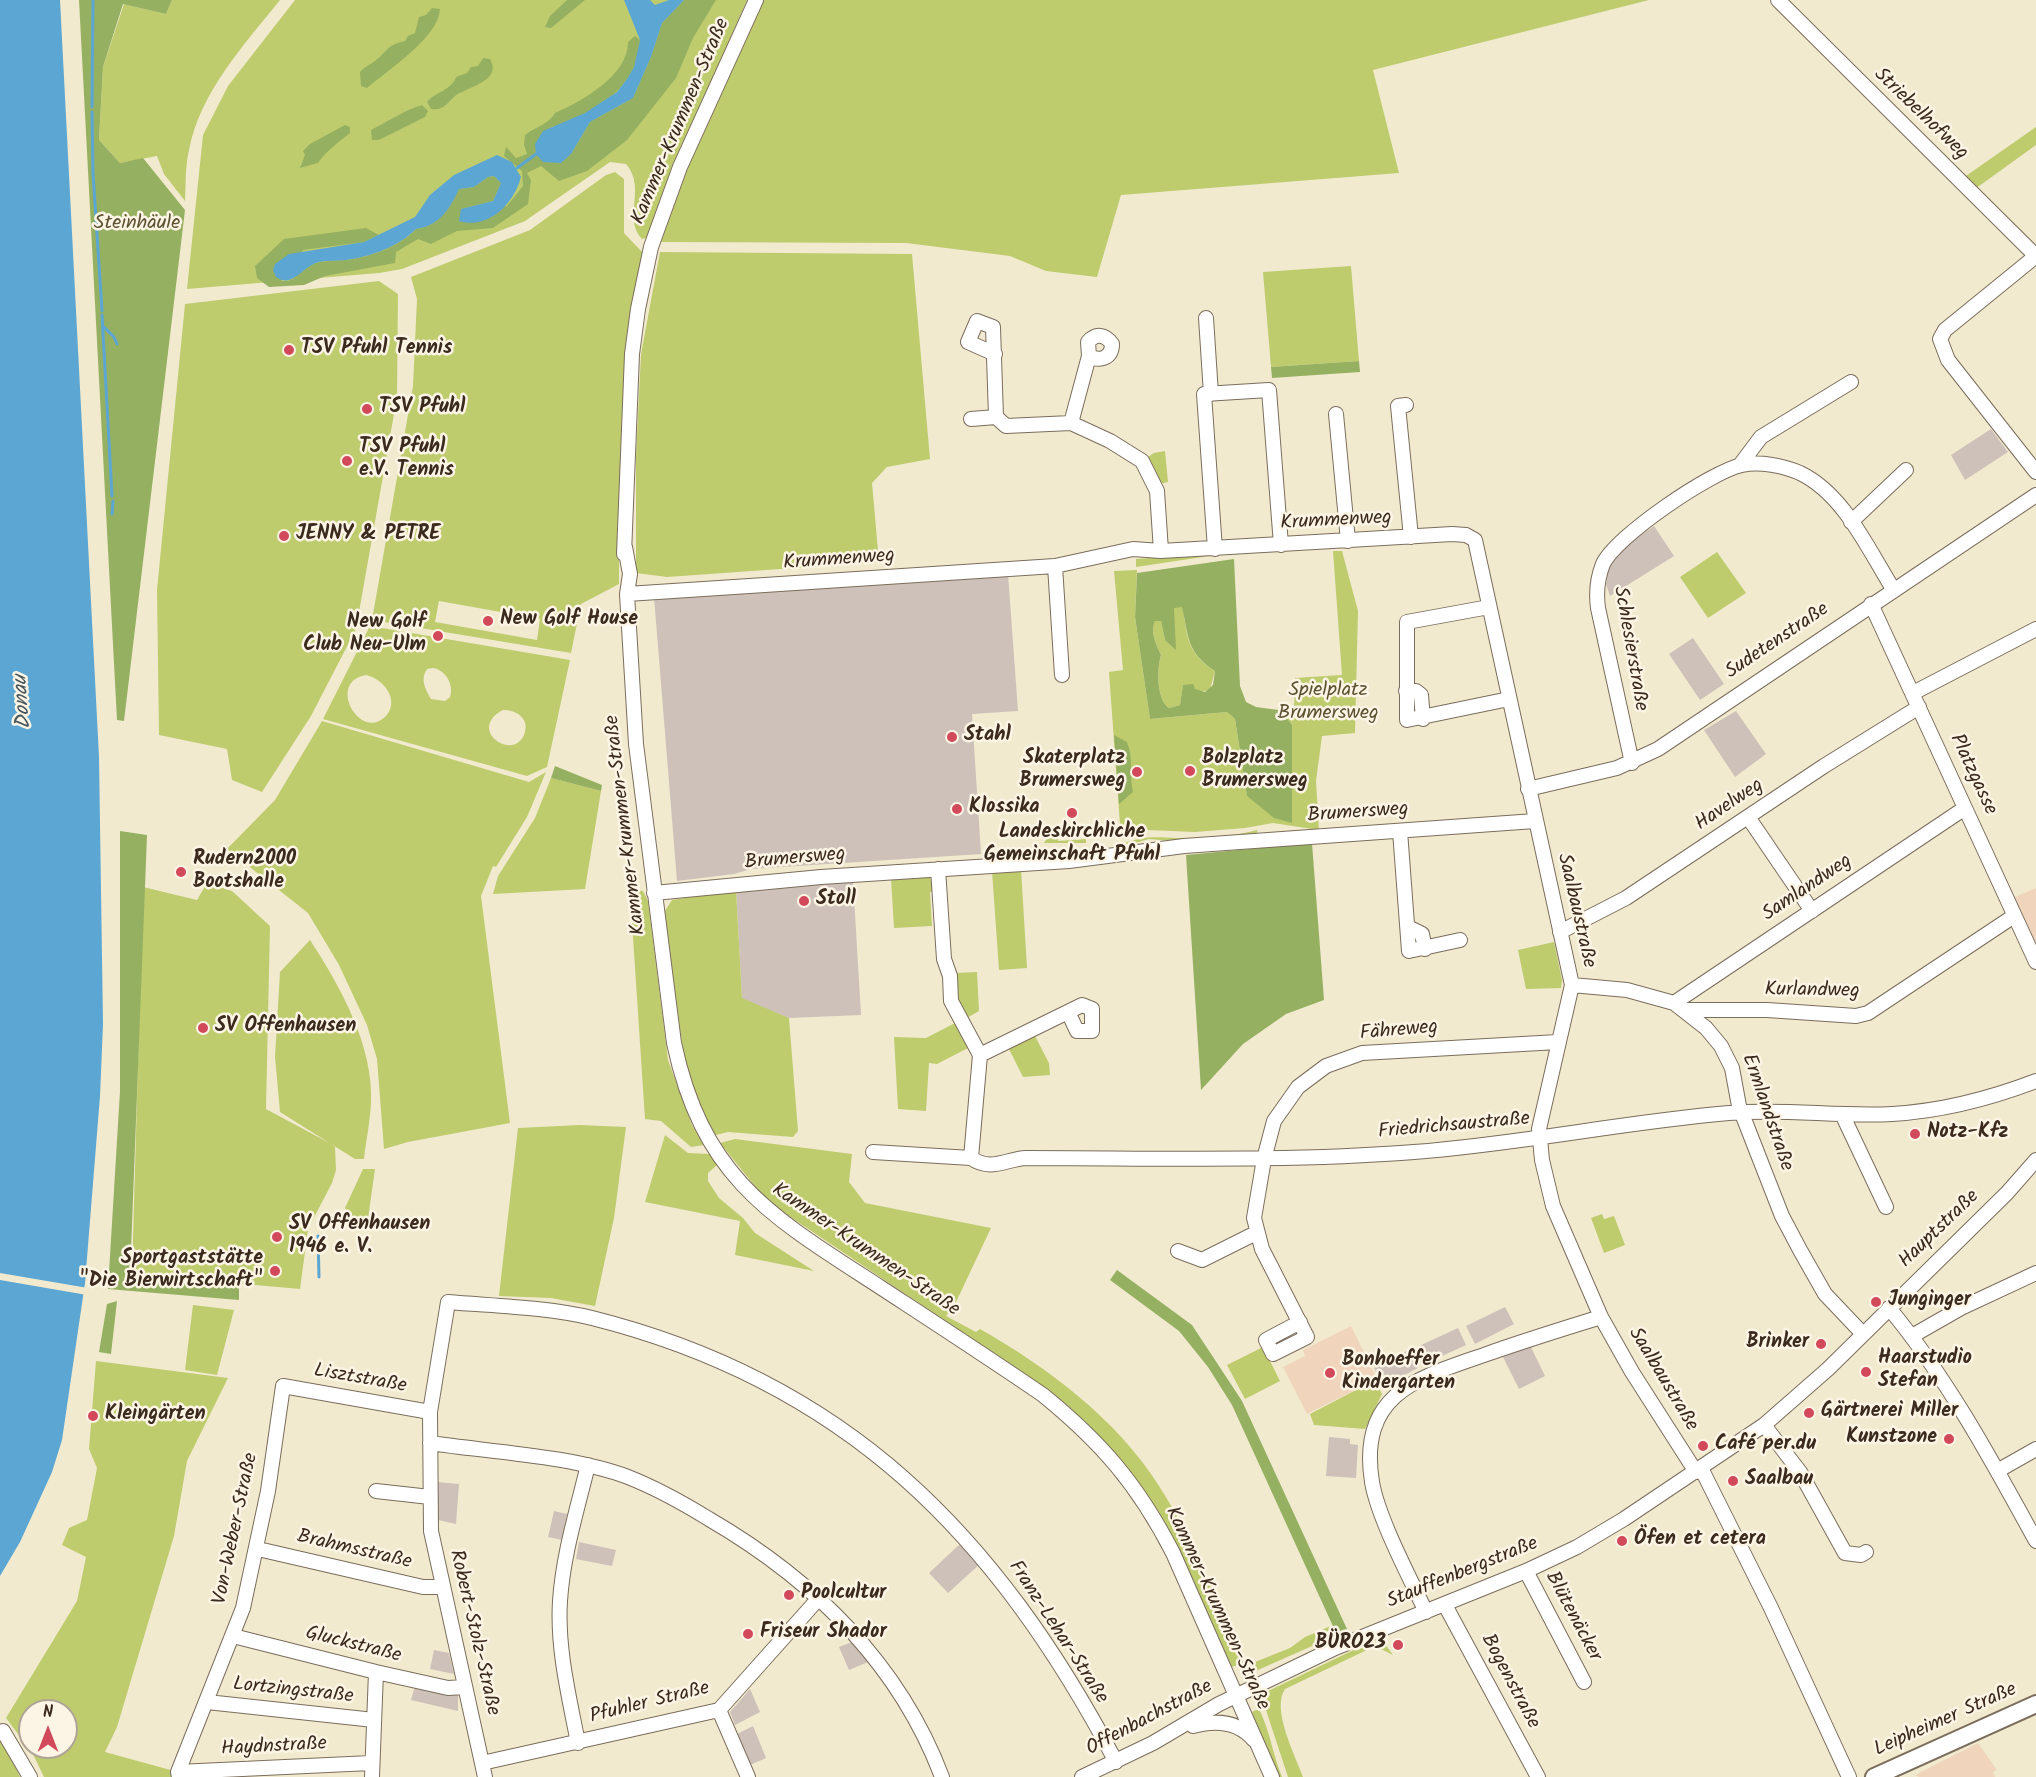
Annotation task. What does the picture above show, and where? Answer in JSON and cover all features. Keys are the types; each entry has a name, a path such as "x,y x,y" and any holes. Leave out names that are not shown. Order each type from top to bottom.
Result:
{"main road":[{"name":"Leipheimer Straße","path":"1874,1777 2036,1704"}],"street":[{"name":"Kammer-Krummen-Straße","path":"756,0 680,168 651,247 638,309 632,354 625,547 621,574 627,594 636,744 670,1014 681,1073 695,1114 723,1162 769,1213 1043,1395 1068,1415 1118,1465 1163,1534 1272,1777"},
{"name":"Striebelhofweg","path":"1778,0 2036,256"},
{"path":"2036,256 1946,330 1940,339 1948,360 2036,471"},
{"path":"1206,318 1211,394"},
{"path":"995,354 996,417"},
{"path":"1071,423 1089,356"},
{"path":"1740,465 1756,448 1761,437 1851,382"},
{"path":"1215,549 1204,394 1269,390 1281,545"},
{"path":"1406,405 1398,406 1411,537"},
{"path":"1336,414 1347,541"},
{"path":"971,419 996,417 1006,426 1071,423 1110,441 1142,461 1157,490 1161,551"},
{"path":"1756,448 1759,458 1768,464"},
{"name":"Schlesierstraße","path":"1632,763 1597,597 1597,582 1604,563 1615,546 1638,527 1704,482 1740,465 1768,464 1801,473 1825,489 1851,522 1893,589"},
{"path":"1851,522 1906,470"},
{"name":"Sudetenstraße","path":"1528,789 1632,763 1658,749 2036,495"},
{"name":"Krummenweg","path":"627,594 1054,566 1099,557 1133,557 1161,551 1452,534 1466,535 1475,540"},
{"name":"Saalbaustraße","path":"1475,540 1572,985 1539,1139 1553,1206 1601,1317 1632,1372 1698,1470 1771,1608 1849,1777"},
{"path":"1054,566 1062,675"},
{"name":"Platzgasse","path":"1871,604 2036,962"},
{"path":"1489,607 1407,616 1407,720 1509,699"},
{"path":"1913,693 2036,629"},
{"name":"Havelweg","path":"1560,932 1626,898 1919,708"},
{"name":"Samlandweg","path":"1680,1006 1812,911 1965,808"},
{"path":"1748,817 1812,911"},
{"name":"Brumersweg","path":"654,893 759,882 1069,861 1119,854 1147,843 1184,846 1535,822"},
{"path":"1400,831 1409,951 1460,940"},
{"path":"938,869 944,959 950,976 951,1000 980,1054 971,1158"},
{"name":"Kurlandweg","path":"1680,1006 1856,1016 1868,1013 2014,916"},
{"name":"Ermlandstraße","path":"1572,985 1627,990 1680,1006 1707,1028 1727,1056 1742,1112 1782,1216 1826,1294 1863,1334"},
{"path":"980,1054 1068,1012"},
{"name":"Fähreweg","path":"1256,1233 1254,1218 1264,1159 1274,1121 1298,1087 1340,1059 1362,1053 1391,1050 1558,1042"},
{"name":"Friedrichsaustraße","path":"873,1152 971,1158 979,1164 1007,1164 1026,1158 1264,1159 1415,1152 1539,1139 1742,1112 1892,1114 1946,1108 1986,1100 2036,1081"},
{"path":"1842,1114 1886,1207"},
{"name":"Hauptstraße","path":"1698,1470 1764,1425 1863,1334 2007,1193 2036,1160"},
{"path":"1178,1251 1202,1260 1256,1233 1300,1322"},
{"path":"1912,1336 1961,1308 2036,1274"},
{"name":"Robert-Stolz-Straße","path":"448,1302 430,1412 431,1531 485,1777"},
{"name":"Franz-Lehar-Straße","path":"448,1302 589,1317 647,1333 774,1386 826,1417 872,1450 929,1499 975,1548 1017,1600 1053,1654 1116,1762"},
{"path":"1889,1308 1912,1336 1999,1470 2036,1541"},
{"path":"1426,1612 1388,1529 1372,1484 1372,1435 1382,1415 1396,1395 1428,1374 1601,1317"},
{"name":"Lisztstraße","path":"283,1386 430,1412"},
{"name":"Von-Weber-Straße","path":"178,1775 233,1636 258,1549 283,1386"},
{"path":"1764,1425 1800,1472 1845,1553 1861,1555 1866,1552"},
{"path":"430,1443 588,1465 627,1476 674,1498 744,1540 784,1568 846,1623 887,1674 915,1720 942,1777"},
{"path":"1999,1470 2036,1449"},
{"path":"578,1743 564,1668 560,1602 569,1542 588,1465"},
{"name":"Stauffenbergstraße","path":"1236,1696 1335,1648 1445,1605 1577,1547 1698,1470"},
{"path":"376,1491 430,1497"},
{"name":"Brahmsstraße","path":"258,1549 423,1587 442,1587"},
{"name":"Blütenäcker","path":"1526,1571 1584,1682"},
{"name":"Pfuhler Straße","path":"482,1763 719,1710 819,1598"},
{"name":"Bogenstraße","path":"1445,1605 1538,1777"},
{"name":"Gluckstraße","path":"233,1636 448,1688 465,1687"},
{"path":"372,1777 376,1672"},
{"name":"Offenbachstraße","path":"1082,1777 1177,1730 1236,1696"},
{"name":"Lortzingstraße","path":"207,1702 374,1720"},
{"path":"719,1710 748,1777"},
{"path":"1177,1730 1218,1722 1242,1729 1258,1744"},
{"path":"3,1731 30,1777"},
{"name":"Haydnstraße","path":"178,1775 371,1763"}],"shaded area":[{"path":"1991,429 2008,452 1965,480 1951,455"},
{"path":"1654,526 1674,556 1610,596 1606,584 1608,570 1618,550"},
{"path":"1008,574 1018,711 972,714 981,854 751,869 734,874 677,881 654,597"},
{"path":"1693,638 1724,684 1700,700 1669,654"},
{"path":"1736,711 1766,754 1735,777 1704,730"},
{"path":"853,880 861,1015 789,1018 742,999 736,890"},
{"path":"2036,888 2036,948 2015,897"},
{"path":"1505,1307 1514,1324 1475,1344 1466,1326"},
{"name":"Bonhoeffer Kindergarten","path":"1351,1326 1377,1379 1307,1414 1283,1367 1305,1356 1303,1350"},
{"path":"1458,1328 1466,1345 1427,1363 1419,1346"},
{"path":"1530,1345 1545,1376 1519,1389 1502,1355"},
{"path":"1408,1350 1418,1368 1383,1386 1374,1368"},
{"path":"1329,1437 1350,1439 1350,1444 1358,1445 1356,1478 1326,1476"},
{"path":"437,1482 459,1484 456,1524 438,1520"},
{"path":"554,1511 567,1514 562,1540 548,1537"},
{"path":"579,1542 616,1550 612,1566 576,1559"},
{"path":"961,1543 980,1564 948,1593 929,1573"},
{"path":"852,1642 868,1662 849,1670 839,1647"},
{"path":"434,1650 449,1653 454,1674 430,1669"},
{"path":"415,1686 458,1695 458,1711 411,1700"},
{"path":"750,1689 760,1712 735,1725 730,1712"},
{"path":"753,1726 766,1758 750,1765 737,1734"},
{"path":"1978,1743 1997,1770 1993,1772 1995,1777 1919,1777 1915,1775"}],"green space":[{"name":"Steinhäule","path":"79,0 172,0 166,14 123,4 103,67 99,140 120,163 143,158 185,210 124,721 117,720"},
{"path":"172,0 280,0 225,70 203,108 188,156 185,201 164,174 157,156 120,163 99,140 103,67 124,4 166,14"},
{"path":"295,0 747,0 673,169 647,238 642,239 636,231 634,222 635,183 632,173 626,164 610,162 525,221 402,269 379,273 187,289 203,135 228,86"},
{"path":"567,0 585,0 551,28 545,27 550,16"},
{"path":"684,0 716,0 693,38 676,78 627,140 587,171 559,181 541,166 527,173 531,180 528,204 493,228 457,231 431,244 418,239 396,252 395,263 325,276 304,285 269,287 257,278 255,266 284,239 366,228 379,235 364,242 303,250 281,281 291,280 304,268 317,263 354,259 384,250 402,241 416,229 437,220 448,209 459,189 474,187 488,177 494,176 501,183 493,201 461,209 507,206 523,186 522,171 504,156 506,147 516,158 527,154 524,145 525,135 546,123 555,113 578,102 602,86 620,66 626,54 628,42 635,36 640,40 635,64 620,88 610,98 587,113 551,127 571,154 590,122 633,98 651,57 662,23"},
{"path":"763,0 1649,0 1373,70 1399,173 1121,195 1097,277 1046,271 1010,256 906,243 661,242 686,172"},
{"path":"432,8 440,9 437,20 422,42 367,88 361,86 360,72 390,47 405,41 408,36 415,33 419,17 426,15"},
{"path":"483,58 490,59 493,67 488,78 455,96 442,108 431,109 427,102 430,99 451,85 456,77 467,73 471,67 478,66"},
{"path":"422,105 428,111 425,117 379,140 372,140 371,130"},
{"path":"345,125 350,127 350,133 318,163 300,168 305,155 303,151 310,144"},
{"path":"2036,127 2036,145 1975,189 1963,178"},
{"name":"New Golf Club Neu-Ulm","path":"615,172 624,179 624,233 643,253 629,335 625,376 620,459 619,584 581,604 571,653 372,620 413,386 417,299 411,277 530,230 606,175","holes":["439,601 540,619 537,640 435,622"]},
{"path":"660,252 912,254 930,459 887,467 872,483 879,562 667,577 636,573 636,457 641,354"},
{"path":"1351,266 1359,361 1271,367 1263,272"},
{"path":"379,281 398,294 397,397 356,629 311,716 262,792 232,780 227,749 159,735 157,590 185,304"},
{"path":"1359,361 1360,372 1272,378 1271,367"},
{"path":"1165,451 1168,482 1159,484 1145,459 1154,453"},
{"name":"Spielplatz Brumersweg","path":"1333,551 1342,551 1358,611 1355,733 1322,736 1316,781 1319,830 1273,823 1195,832 1147,830 1121,838 1109,672 1123,670 1114,571 1137,570 1135,617 1150,719 1227,712 1235,719 1247,796 1292,823 1292,725 1287,718 1294,712 1295,678 1342,675"},
{"path":"1717,552 1746,593 1708,618 1680,577"},
{"path":"1209,554 1209,556 1136,567 1136,559"},
{"path":"1234,559 1240,686 1246,702 1256,707 1286,711 1290,714 1287,718 1292,725 1292,823 1274,818 1247,796 1235,719 1227,712 1150,719 1135,617 1137,573","holes":["1182,607 1190,643 1199,657 1215,671 1213,685 1205,692 1195,689 1193,684 1183,685 1180,705 1169,708 1160,691 1158,675 1161,655 1153,630 1155,621 1161,621 1165,640 1176,650 1174,608"]},
{"path":"1174,607 1183,607 1190,644 1199,658 1215,671 1210,690 1200,692 1183,686 1180,705 1169,708 1160,691 1158,675 1161,655 1153,630 1155,621 1161,621 1165,640"},
{"name":"New Golf Club Neu-Ulm","path":"370,626 570,660 547,767 527,776 323,719","holes":["433,668 442,672 450,683 450,697 445,701 431,699 425,688 425,673 427,669","366,675 373,677 384,686 391,698 390,711 385,717 375,722 366,722 357,716 348,698 349,688 354,680","503,710 520,715 526,727 520,741 512,745 496,740 489,726 493,718"]},
{"path":"322,721 529,782 546,772 527,817 496,867 493,866 481,896 510,1123 408,1142 384,1149 377,1059 367,1025 339,965 308,913 227,849 275,800"},
{"path":"1114,735 1127,742 1131,761 1133,792 1119,804"},
{"path":"555,766 602,785 601,791 551,778"},
{"path":"551,778 601,791 585,889 493,894 498,876 535,818"},
{"path":"1257,830 1258,837 1183,842 1149,839 1128,845 1125,843 1144,838 1217,837"},
{"path":"120,831 147,835 130,1276 239,1285 239,1300 108,1289 120,1091"},
{"path":"1057,833 1058,841 1086,839 1086,843 1044,843 1049,835"},
{"path":"1312,843 1324,1000 1286,1014 1243,1044 1201,1090 1186,855"},
{"path":"1021,869 1027,968 999,970 992,871"},
{"path":"928,876 934,883 935,891 930,892 932,926 894,928 891,878"},
{"name":"SV Offenhausen","path":"207,883 232,891 270,926 266,1109 335,1146 336,1170 332,1183 308,1229 300,1289 132,1274 143,887 197,900"},
{"path":"736,890 742,998 789,1018 798,1131 793,1137 728,1132 712,1136 686,1070 663,914 672,900"},
{"path":"643,891 648,901 668,1060 692,1125 704,1145 691,1147 661,1121 645,1119 630,892"},
{"path":"310,940 333,977 353,1017 367,1060 371,1103 364,1159 355,1159 280,1112 275,1057 280,972"},
{"path":"1554,942 1562,980 1561,988 1526,989 1518,950"},
{"path":"977,972 979,1011 965,1019 955,1002 957,973"},
{"path":"955,1023 968,1048 937,1064 929,1063 926,1111 898,1109 894,1037 926,1038"},
{"path":"1035,1036 1049,1063 1050,1075 1023,1077 1009,1049"},
{"path":"579,1125 626,1127 614,1218 595,1306 551,1298 499,1296 518,1128"},
{"path":"665,1135 688,1153 709,1154 717,1165 708,1173 708,1181 719,1198 743,1218 755,1233 814,1271 735,1255 740,1221 645,1202"},
{"path":"735,1139 852,1154 849,1182 865,1203 991,1228 956,1302 946,1316 976,1332 980,1329 1030,1360 1079,1397 1123,1439 1159,1486 1184,1529 1245,1666 1290,1648 1305,1637 1333,1625 1337,1635 1251,1673 1244,1674 1237,1665 1232,1667 1182,1558 1154,1506 1108,1445 1030,1378 783,1212 758,1190 720,1143"},
{"path":"363,1169 375,1169 367,1226 355,1223 345,1208"},
{"path":"1602,1214 1604,1219 1614,1216 1625,1245 1604,1253 1591,1218"},
{"path":"1117,1270 1192,1325 1242,1401 1347,1629 1337,1635 1232,1405 1208,1367 1179,1331 1110,1280"},
{"path":"117,1301 111,1354 99,1352 107,1304"},
{"path":"193,1305 234,1310 217,1375 185,1370"},
{"path":"1263,1347 1280,1381 1245,1399 1227,1365"},
{"path":"96,1361 228,1378 187,1461 174,1536 117,1727 105,1752 174,1771 172,1777 44,1777 35,1759 78,1759 78,1699 18,1699 18,1734 6,1718 77,1601 86,1557 62,1545 69,1528 87,1520 97,1468 89,1449"},
{"path":"1375,1380 1382,1394 1365,1429 1314,1425 1310,1414"},
{"path":"1382,1640 1393,1655 1383,1650 1369,1649 1285,1689 1281,1698 1282,1720 1303,1777 1288,1777 1263,1701 1266,1692 1364,1645"},
{"path":"1260,1711 1282,1777 1279,1777 1252,1712"},
{"path":"0,1736 20,1777 0,1777"}],"water":[{"name":"Donau","path":"0,0 60,0 99,757 103,1024 100,1096 85,1283 62,1440 52,1472 20,1542 0,1576"},
{"path":"624,0 650,0 655,5 669,0 684,0 662,23 651,57 633,98 590,122 571,154 561,163 543,162 536,154 535,144 543,131 585,113 617,92 634,67 640,40"},
{"path":"497,155 512,162 521,177 518,187 506,205 490,218 470,223 459,221 461,209 493,201 501,183 494,176 488,177 474,187 459,189 448,210 437,220 416,229 402,241 384,250 355,259 319,262 293,279 282,280 276,277 273,270 275,264 289,254 364,242 415,217 430,195 454,175"}],"pier":[{"path":"0,1273 88,1288 87,1295 0,1280"}],"waterway":[{"path":"92,107 93,0"},
{"path":"92,112 93,173 102,311"},
{"path":"517,168 536,154"},
{"path":"102,315 112,496"},
{"path":"104,327 114,337 117,344"},
{"path":"112,514 113,501"},
{"path":"318,1236 319,1277"}],"place":[{"name":"TSV Pfuhl Tennis","path":"289,350"},
{"name":"TSV Pfuhl","path":"367,409"},
{"name":"TSV Pfuhl e.V. Tennis","path":"347,461"},
{"name":"JENNY & PETRE","path":"284,536"},
{"name":"New Golf House","path":"488,621"},
{"name":"New Golf Club Neu-Ulm","path":"438,636"},
{"name":"Stahl","path":"952,737"},
{"name":"Bolzplatz Brumersweg","path":"1190,771"},
{"name":"Skaterplatz Brumersweg","path":"1137,772"},
{"name":"Klossika","path":"957,809"},
{"name":"Landeskirchliche Gemeinschaft Pfuhl","path":"1072,813"},
{"name":"Rudern2000 Bootshalle","path":"181,872"},
{"name":"Stoll","path":"804,901"},
{"name":"SV Offenhausen","path":"203,1028"},
{"name":"Notz-Kfz","path":"1915,1134"},
{"name":"SV Offenhausen 1946 e. V.","path":"277,1237"},
{"name":"Sportgaststätte \"Die Bierwirtschaft\"","path":"275,1271"},
{"name":"Junginger","path":"1876,1302"},
{"name":"Brinker","path":"1821,1344"},
{"name":"Haarstudio Stefan","path":"1866,1372"},
{"name":"Bonhoeffer Kindergarten","path":"1330,1373"},
{"name":"Gärtnerei Miller","path":"1809,1413"},
{"name":"Kleingärten","path":"93,1416"},
{"name":"Kunstzone","path":"1949,1439"},
{"name":"Café per.du","path":"1703,1446"},
{"name":"Saalbau","path":"1733,1481"},
{"name":"Öfen et cetera","path":"1622,1541"},
{"name":"Poolcultur","path":"789,1595"},
{"name":"Friseur Shador","path":"748,1634"},
{"name":"BÜRO23","path":"1398,1645"}]}
